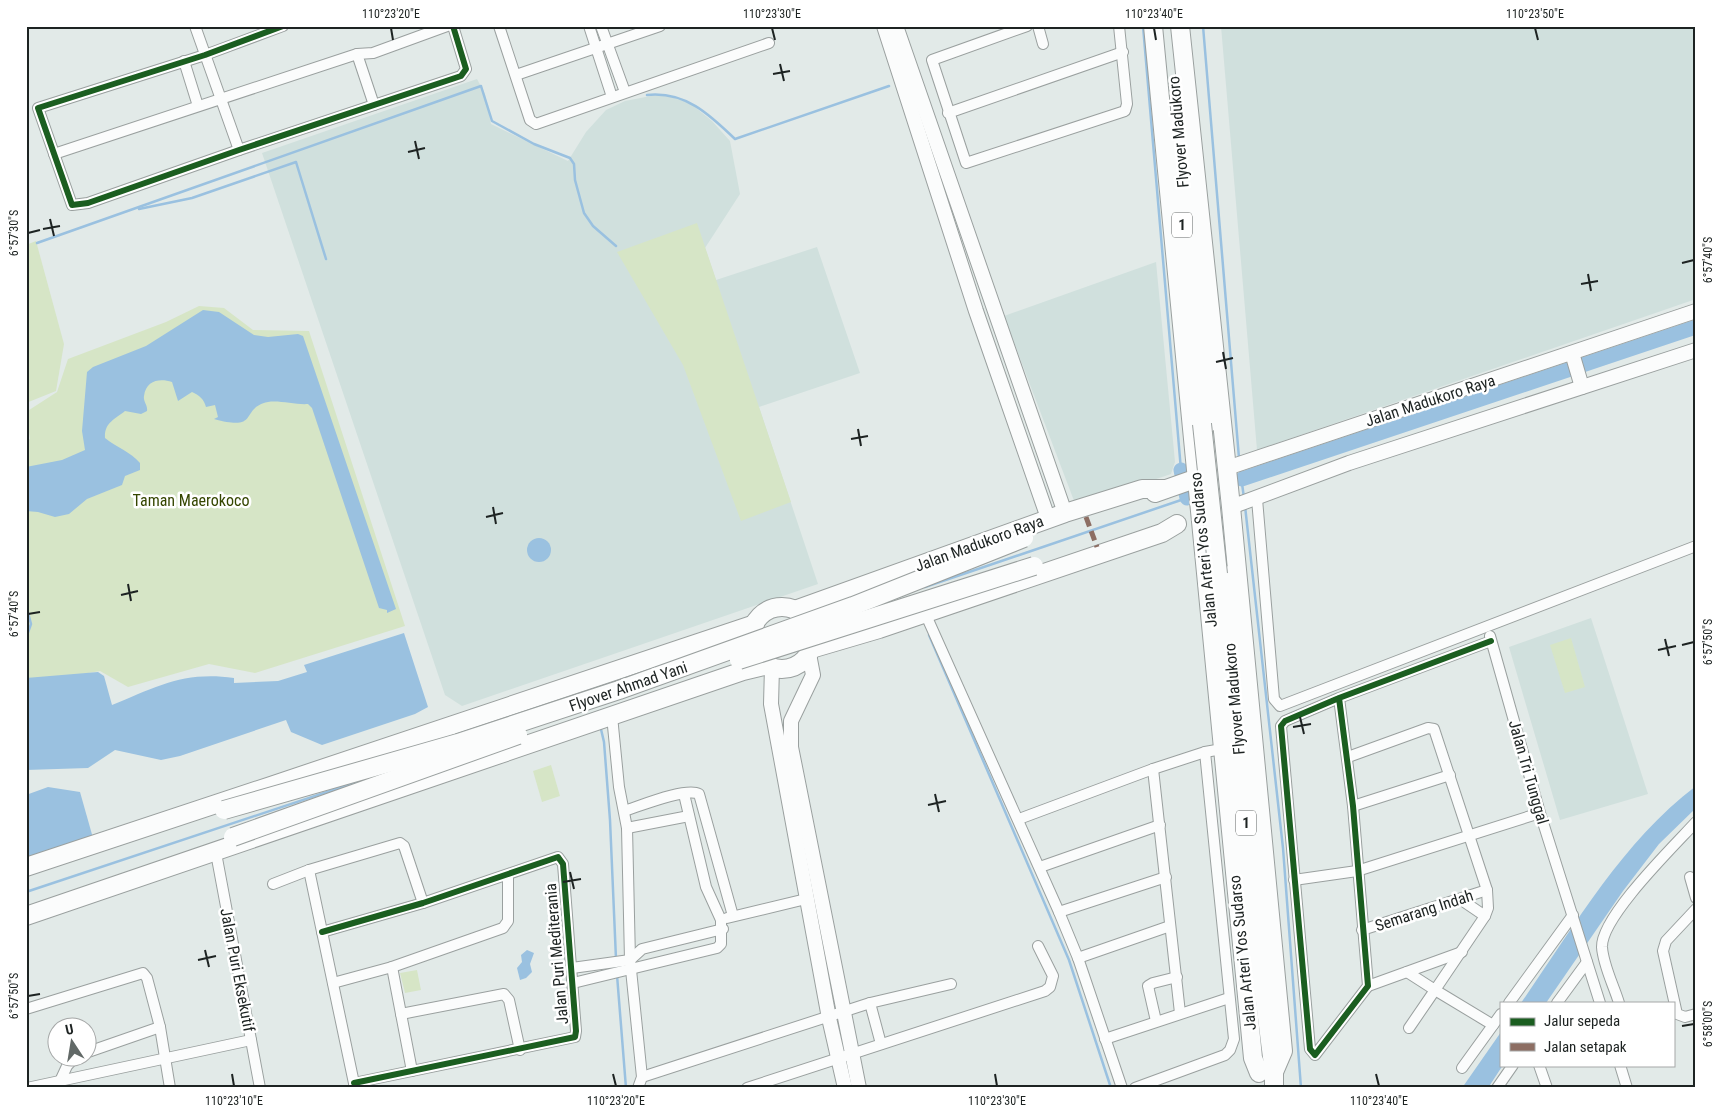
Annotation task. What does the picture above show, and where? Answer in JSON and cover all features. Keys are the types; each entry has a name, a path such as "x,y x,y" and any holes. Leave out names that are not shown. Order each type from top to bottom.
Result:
{"highway":[{"name":"Jalan Arteri Yos Sudarso","path":"1153,26 1253,1058 1267,1080"},
{"name":"Flyover Madukoro","path":"1164,26 1182,232 1205,424"},
{"name":"Flyover Madukoro","path":"1169,26 1186,232 1267,1080"},
{"path":"1180,26 1232,466 1246,503 1283,1051 1267,1080"},
{"name":"Jalan Madukoro Raya","path":"1024,538 1232,466"},
{"name":"Jalan Madukoro Raya","path":"795,610 1048,518 1142,489 1167,489"},
{"name":"Jalan Madukoro Raya","path":"1034,566 1246,503"},
{"name":"Jalan Madukoro Raya","path":"811,648 919,616 1168,531 1177,524"},
{"name":"Flyover Ahmad Yani","path":"26,875 224,810 458,743 619,690 853,606 1024,538"},
{"name":"Flyover Ahmad Yani","path":"26,907 233,837 707,670 1034,566"},
{"path":"26,916 216,853 352,805 464,761 766,663 793,666 811,648 809,622 795,610 774,608 760,616 753,632 766,663"},
{"path":"26,867 336,763 454,732 753,632"},
{"path":"604,683 605,716"},
{"path":"454,732 464,761"}],"street":[{"path":"195,26 238,150"},
{"path":"283,26 263,30 204,55 40,106 38,112 70,203 74,206 461,76 466,69 453,26"},
{"path":"54,154 357,54 373,54 447,26"},
{"path":"499,26 530,120 534,123 769,43"},
{"path":"589,26 612,96"},
{"path":"601,26 625,92"},
{"path":"516,75 660,26"},
{"path":"884,26 973,302 1048,518"},
{"path":"896,26 1065,513"},
{"path":"1027,26 932,60 948,113 967,163 1122,113 1127,106 1119,26"},
{"path":"1038,26 1043,44"},
{"path":"948,113 1122,52"},
{"path":"357,54 374,105"},
{"path":"184,61 198,106"},
{"name":"Jalan Madukoro Raya","path":"1232,466 1573,356 1696,311"},
{"name":"Jalan Madukoro Raya","path":"1246,503 1348,463 1581,383 1696,350"},
{"path":"1573,356 1581,383"},
{"path":"1246,503 1274,699 1279,706 1285,706 1696,546"},
{"path":"919,616 1019,819 1040,867 1078,958 1122,1088"},
{"name":"Jalan Tri Tunggal","path":"1488,628 1540,813 1586,957"},
{"path":"1462,952 1368,986 1317,1054 1314,1055 1310,1050 1281,726 1285,721 1339,698 1491,641"},
{"path":"811,648 812,679 792,718 789,733 859,1088"},
{"path":"766,663 771,704 806,899 844,1088"},
{"path":"1339,698 1353,806 1368,986"},
{"path":"605,716 627,828 631,965 642,1077 638,1088"},
{"path":"1348,757 1430,727 1435,730 1486,890 1488,908 1485,916 1408,1028"},
{"path":"1019,819 1153,769 1204,752 1222,749"},
{"path":"1135,1088 1228,1053 1234,1039 1204,752"},
{"path":"1153,769 1180,1013"},
{"path":"1353,806 1450,775"},
{"path":"624,811 684,794 694,792 700,794 733,916"},
{"path":"572,968 614,968 631,965 716,948 722,941 722,925 706,887 684,794"},
{"path":"1294,880 1357,870 1540,813"},
{"path":"627,828 689,816"},
{"path":"1619,1002 1602,948 1605,930 1650,872 1696,822"},
{"path":"1040,867 1160,825"},
{"path":"695,847 712,842"},
{"path":"273,884 309,870 400,843 404,846 423,903"},
{"name":"Jalan Puri Eksekutif","path":"216,853 260,1088"},
{"name":"Jalan Puri Mediterania","path":"309,870 354,1085 412,1071 575,1038 572,968 561,859 558,858 423,903 322,932"},
{"path":"333,983 392,967 503,928 508,919 508,875"},
{"path":"1059,912 1166,877"},
{"path":"1690,877 1696,898"},
{"name":"Semarang Indah","path":"1362,930 1486,890"},
{"path":"631,965 642,949 722,925 733,916 806,899"},
{"path":"1460,899 1485,916"},
{"path":"1696,909 1666,941 1662,951 1678,1014 1685,1017 1696,1014"},
{"path":"1510,1002 1574,918"},
{"path":"1078,958 1170,926"},
{"path":"747,1088 1048,989 1052,983 1053,976 1038,946"},
{"path":"1558,1002 1586,957"},
{"path":"1586,957 1600,1002"},
{"path":"392,967 412,1071"},
{"path":"573,983 614,968"},
{"path":"1407,972 1493,1026"},
{"path":"26,1009 143,973 147,978 160,1027 170,1088"},
{"path":"1156,1021 1148,986 1177,977"},
{"path":"642,1077 870,1004 951,984"},
{"path":"401,1014 504,994 509,1000 520,1050"},
{"path":"1105,1040 1156,1021 1229,998"},
{"path":"870,1004 881,1044"},
{"path":"1462,1068 1500,1016"},
{"path":"98,1049 160,1027"},
{"path":"27,1088 61,1079 166,1059 251,1040"},
{"path":"61,1079 67,1066"},
{"path":"1497,1088 1512,1066"},
{"path":"1539,1066 1547,1088"},
{"path":"1620,1066 1627,1088"}],"shaded area":[{"path":"1221,26 1696,26 1696,299 1257,450"},
{"path":"477,79 485,94 491,124 568,161 586,132 606,110 625,101 661,94 690,103 712,121 730,141 740,194 705,248 716,280 817,247 860,373 759,407 818,584 462,706 445,695 262,153"},
{"path":"1156,262 1175,462 1171,474 1076,506 1004,316"},
{"path":"1591,618 1648,794 1560,820 1509,647"}],"green space":[{"path":"697,223 791,502 741,521 683,365 617,252"},
{"path":"36,241 64,344 56,391 26,403 26,245"},
{"name":"Taman Maerokoco","path":"199,306 224,308 253,330 309,331 405,626 255,673 209,664 128,687 100,671 26,684 26,441 30,439 26,412 57,392 68,359 166,322"},
{"path":"1571,638 1585,687 1565,693 1550,645"},
{"path":"551,765 560,796 542,802 533,771"},
{"path":"417,970 421,990 405,993 400,973"}],"water":[{"path":"203,310 219,312 254,335 268,337 298,334 303,336 396,609 387,613 387,610 379,608 312,408 308,404 268,402 259,405 244,421 238,423 229,422 214,419 218,417 215,405 206,407 203,400 195,393 192,392 178,401 172,382 158,380 151,383 145,391 144,398 147,411 141,414 125,411 108,425 105,433 105,438 140,463 140,470 125,476 122,485 87,499 69,514 55,517 26,511 26,467 62,460 85,450 82,431 87,372 93,367 146,346"},
{"path":"539,538 544,539 550,545 550,555 544,561 539,562 534,561 528,555 527,550 528,545 534,539"},
{"path":"404,633 428,707 415,714 322,745 291,732 286,720 180,756 161,760 115,750 88,768 26,770 26,678 98,672 104,676 112,705 171,682 185,679 216,676 234,678 234,683 278,681 307,672 304,665"},
{"path":"1696,786 1696,808 1659,844 1623,891 1547,1002 1522,1002 1600,887 1644,833"},
{"path":"48,787 80,792 93,838 26,860 26,795"},
{"path":"527,950 534,953 530,964 532,972 526,978 520,980 517,968 522,962 521,955"},
{"path":"1500,1033 1500,1066 1502,1066 1488,1088 1462,1088"}],"waterway":[{"path":"1143,26 1181,470"},
{"path":"1203,26 1239,458"},
{"path":"37,243 481,86 492,121 534,144 570,158 574,164 575,180 584,213 593,226 616,246"},
{"path":"647,95 673,97 696,106 735,139 889,86"},
{"path":"139,209 192,198 296,162 326,259"},
{"path":"1242,479 1696,327"},
{"path":"1240,469 1244,498"},
{"path":"1181,470 1187,498"},
{"path":"925,587 1187,498"},
{"path":"1245,506 1283,848 1301,1088"},
{"path":"26,605 31,624 26,638"},
{"path":"929,635 1069,960 1111,1088"},
{"path":"600,725 604,742 610,820 616,959"},
{"path":"26,892 381,774"},
{"path":"617,975 626,1088"}],"marked path":[{"path":"1086,517 1097,547"}],"cycle path":[{"path":"283,26 205,55 38,108 72,205 88,203 239,150 461,76 466,69 453,26"},
{"path":"1339,698 1353,806 1368,986 1315,1055 1310,1049 1281,726 1285,721 1339,698 1491,641"},
{"path":"322,932 423,903 558,857 563,864 575,1037 354,1083"}]}
